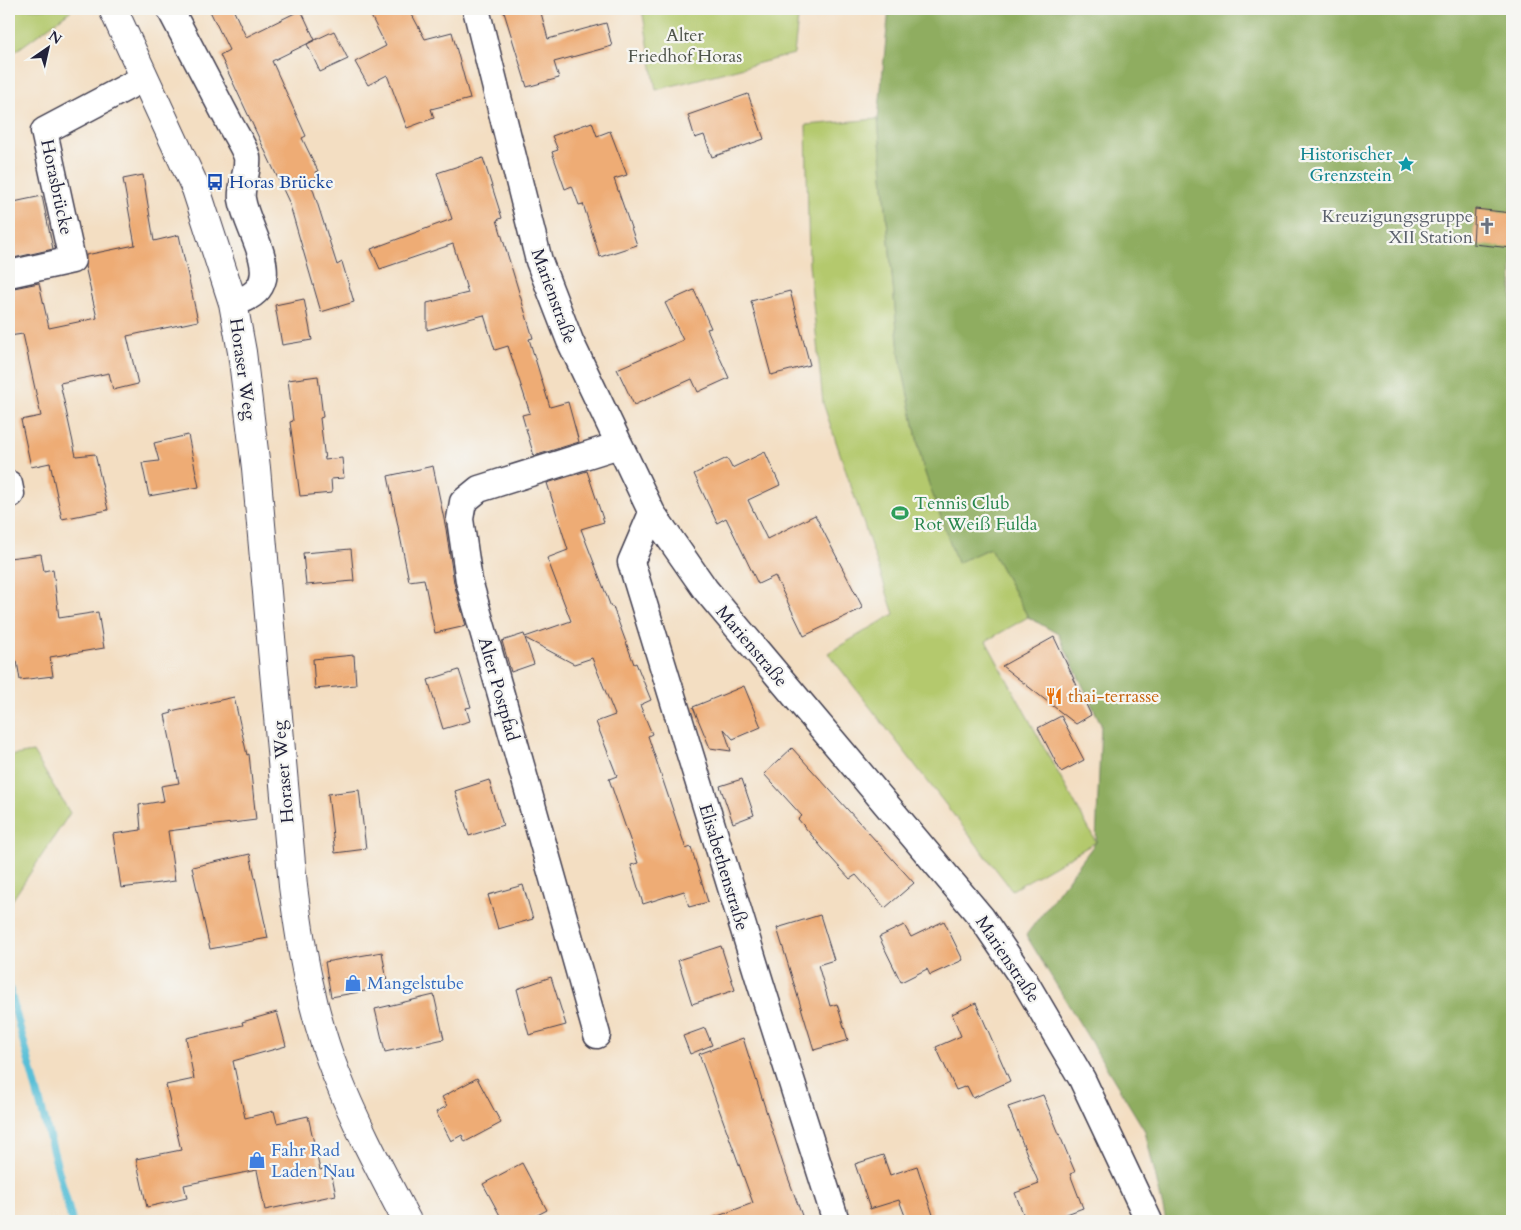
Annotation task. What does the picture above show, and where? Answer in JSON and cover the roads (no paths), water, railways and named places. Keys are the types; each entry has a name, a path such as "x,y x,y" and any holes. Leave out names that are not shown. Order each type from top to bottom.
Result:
{"main road":[{"name":"Horaser Weg","path":"113,9 196,190 233,303 242,352 256,468 292,876 301,947 315,1010 336,1073 362,1133 407,1221"}],"street":[{"name":"Horaser Weg","path":"170,9 247,158 242,198 264,265 264,277 258,289 249,299 233,303"},
{"name":"Marienstraße","path":"476,9 539,261 570,342 652,513 717,603 981,917 1024,980 1082,1079 1149,1221"},
{"name":"Horasbrücke","path":"9,274 72,260 44,131 144,78"},
{"name":"Alter Postpfad","path":"597,1035 469,581 460,519 463,502 479,489 619,445"},
{"name":"Elisabethenstraße","path":"652,513 631,562 760,982 836,1221"}],"waterway":[{"path":"9,988 72,1221"}],"place":[{"name":"Historischer Grenzstein","path":"1406,164"},
{"name":"Horas Brücke","path":"215,182"},
{"name":"Kreuzigungsgruppe XII Station","path":"1487,226"},
{"name":"Tennis Club Rot Weiß Fulda","path":"900,513"},
{"name":"thai-terrasse","path":"1054,696"},
{"name":"Mangelstube","path":"353,983"},
{"name":"Fahr Rad Laden Nau","path":"257,1160"}],"park label":[{"name":"Alter Friedhof Horas","path":"685,45"}]}
